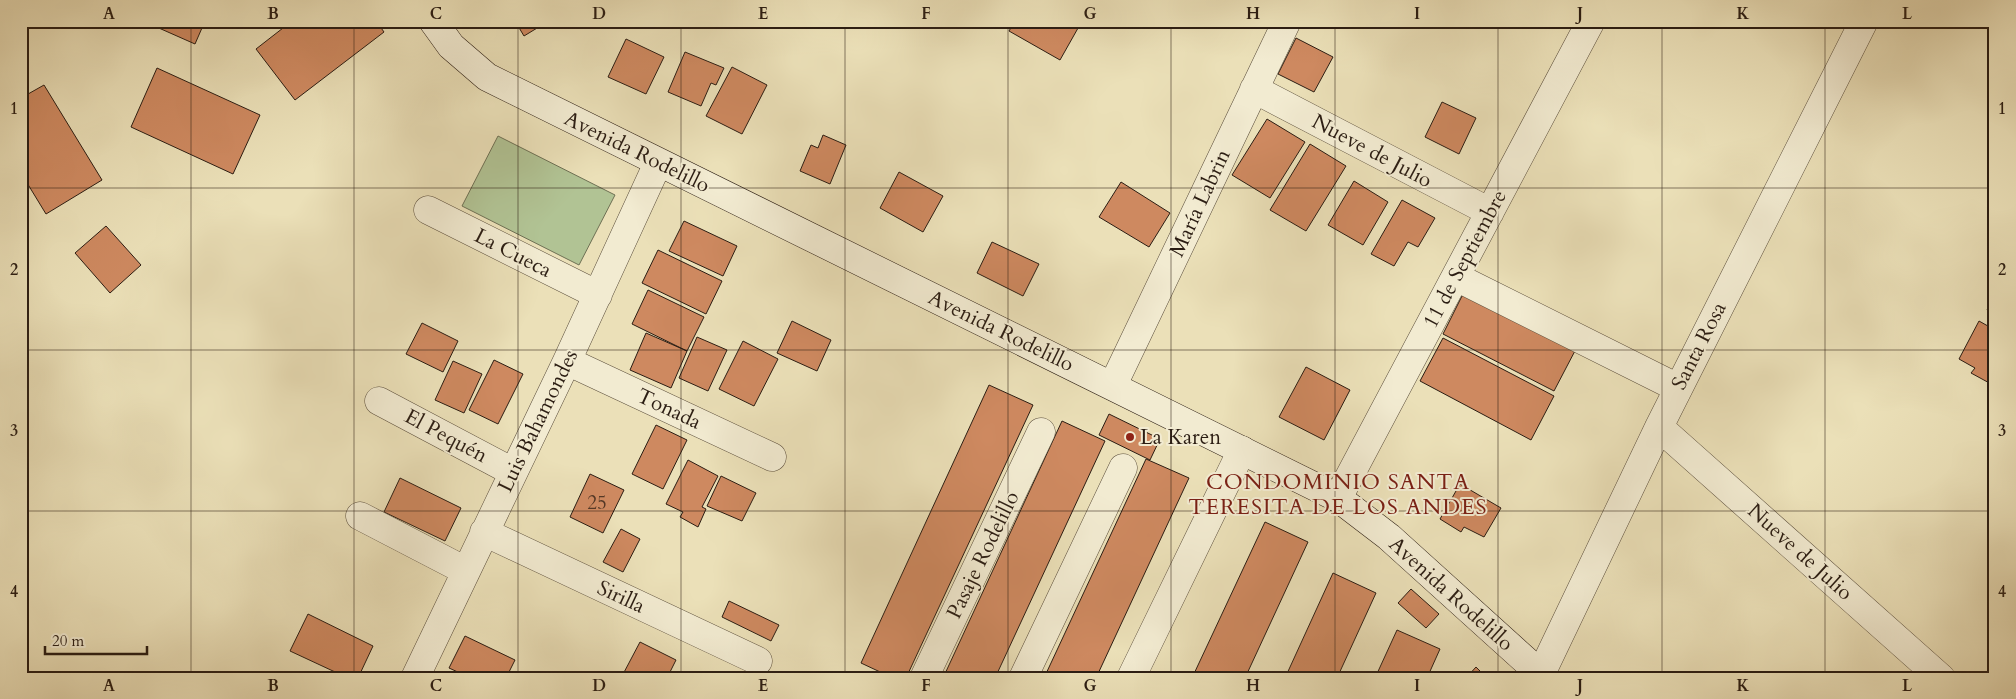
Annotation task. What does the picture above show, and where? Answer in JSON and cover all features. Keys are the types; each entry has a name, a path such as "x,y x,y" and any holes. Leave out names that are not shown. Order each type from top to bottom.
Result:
{"street":[{"name":"Avenida Rodelillo","path":"433,21 451,46 486,77 1113,385 1338,498 1389,537 1543,676"},
{"name":"María Labrin","path":"1113,385 1287,21"},
{"name":"11 de Septiembre","path":"1338,498 1591,21"},
{"name":"Santa Rosa","path":"1543,676 1678,388 1864,21"},
{"name":"Nueve de Julio","path":"1254,89 1490,212"},
{"name":"Luis Bahamondes","path":"415,678 567,361 658,163"},
{"name":"La Cueca","path":"428,210 598,295"},
{"path":"1456,277 1678,388"},
{"name":"Tonada","path":"567,361 772,457"},
{"name":"El Pequén","path":"379,401 513,472"},
{"name":"Nueve de Julio","path":"1659,427 1941,678"},
{"name":"Pasaje Rodelillo","path":"924,678 1041,432"},
{"path":"1131,678 1242,450"},
{"path":"1023,678 1123,468"},
{"path":"360,516 466,571"},
{"name":"Sirilla","path":"484,532 758,661"}],"green space":[{"path":"498,136 615,195 579,265 462,206"}],"building":[{"path":"143,21 205,21 195,44"},
{"path":"292,21 376,21 384,32 295,100 256,49"},
{"path":"515,21 547,21 547,22 524,36"},
{"path":"1015,21 1082,21 1060,60 1009,31"},
{"path":"1381,21 1397,21 1394,27"},
{"path":"1296,38 1333,57 1314,92 1278,74"},
{"path":"626,39 664,57 646,94 608,77"},
{"path":"685,52 724,68 716,85 711,83 701,106 668,92"},
{"path":"732,67 767,85 742,134 706,116"},
{"path":"157,68 260,115 233,174 131,127"},
{"path":"44,85 102,180 46,214 21,173 21,98"},
{"path":"1442,102 1476,118 1459,154 1425,137"},
{"path":"1267,119 1305,142 1270,198 1232,175"},
{"path":"823,135 846,145 830,184 800,171 811,145 818,148"},
{"path":"1310,144 1346,166 1306,231 1270,210"},
{"path":"899,172 943,196 923,232 880,208"},
{"path":"1354,181 1388,202 1363,245 1328,225"},
{"path":"1121,182 1170,213 1149,247 1099,217"},
{"path":"1402,200 1435,218 1418,247 1408,242 1394,266 1371,254"},
{"path":"684,221 737,246 723,276 669,251"},
{"path":"106,226 141,265 110,293 75,253"},
{"path":"992,242 1039,264 1023,296 977,273"},
{"path":"658,250 722,281 706,314 642,283"},
{"path":"648,290 704,317 687,351 632,324"},
{"path":"1465,290 1577,347 1554,391 1443,334"},
{"path":"1995,295 1995,313 1987,310"},
{"path":"792,321 831,340 817,371 777,353"},
{"path":"1979,321 1995,330 1995,382 1993,385 1971,373 1975,368 1959,359"},
{"path":"422,323 458,341 443,372 406,354"},
{"path":"646,333 687,351 671,388 630,370"},
{"path":"697,337 727,350 708,391 679,378"},
{"path":"1443,338 1554,396 1531,440 1420,381"},
{"path":"743,341 778,359 754,406 719,389"},
{"path":"494,360 523,374 498,424 469,410"},
{"path":"453,361 482,374 464,413 435,400"},
{"path":"1306,367 1350,390 1324,440 1279,417"},
{"path":"989,385 1033,405 906,678 893,678 861,663"},
{"name":"La Karen","path":"1109,414 1160,439 1150,460 1099,435"},
{"path":"1062,421 1105,441 995,678 943,678"},
{"path":"656,425 687,440 663,489 632,474"},
{"path":"1146,459 1189,478 1096,678 1044,678"},
{"path":"688,460 718,476 702,507 706,509 698,527 680,517 683,512 666,504"},
{"path":"590,474 624,490 603,533 570,517"},
{"path":"721,476 756,493 742,521 707,506"},
{"path":"400,478 461,508 445,541 384,512"},
{"path":"1460,484 1501,508 1484,537 1464,527 1461,532 1440,519"},
{"path":"1265,522 1308,542 1245,678 1192,678"},
{"path":"621,529 640,539 623,572 603,562"},
{"path":"1333,573 1376,593 1337,678 1285,678"},
{"path":"1411,589 1439,614 1426,628 1398,603"},
{"path":"729,601 779,625 771,641 722,617"},
{"path":"308,614 373,646 358,678 348,678 290,651"},
{"path":"1397,630 1440,649 1427,678 1375,678"},
{"path":"465,636 515,660 506,678 471,678 449,668"},
{"path":"640,642 676,660 667,678 621,678"},
{"path":"1476,667 1487,678 1466,678"}],"place":[{"name":"La Karen","path":"1130,437"}],"district":[{"name":"CONDOMINIO SANTA TERESITA DE LOS ANDES","path":"1338,494"}]}
